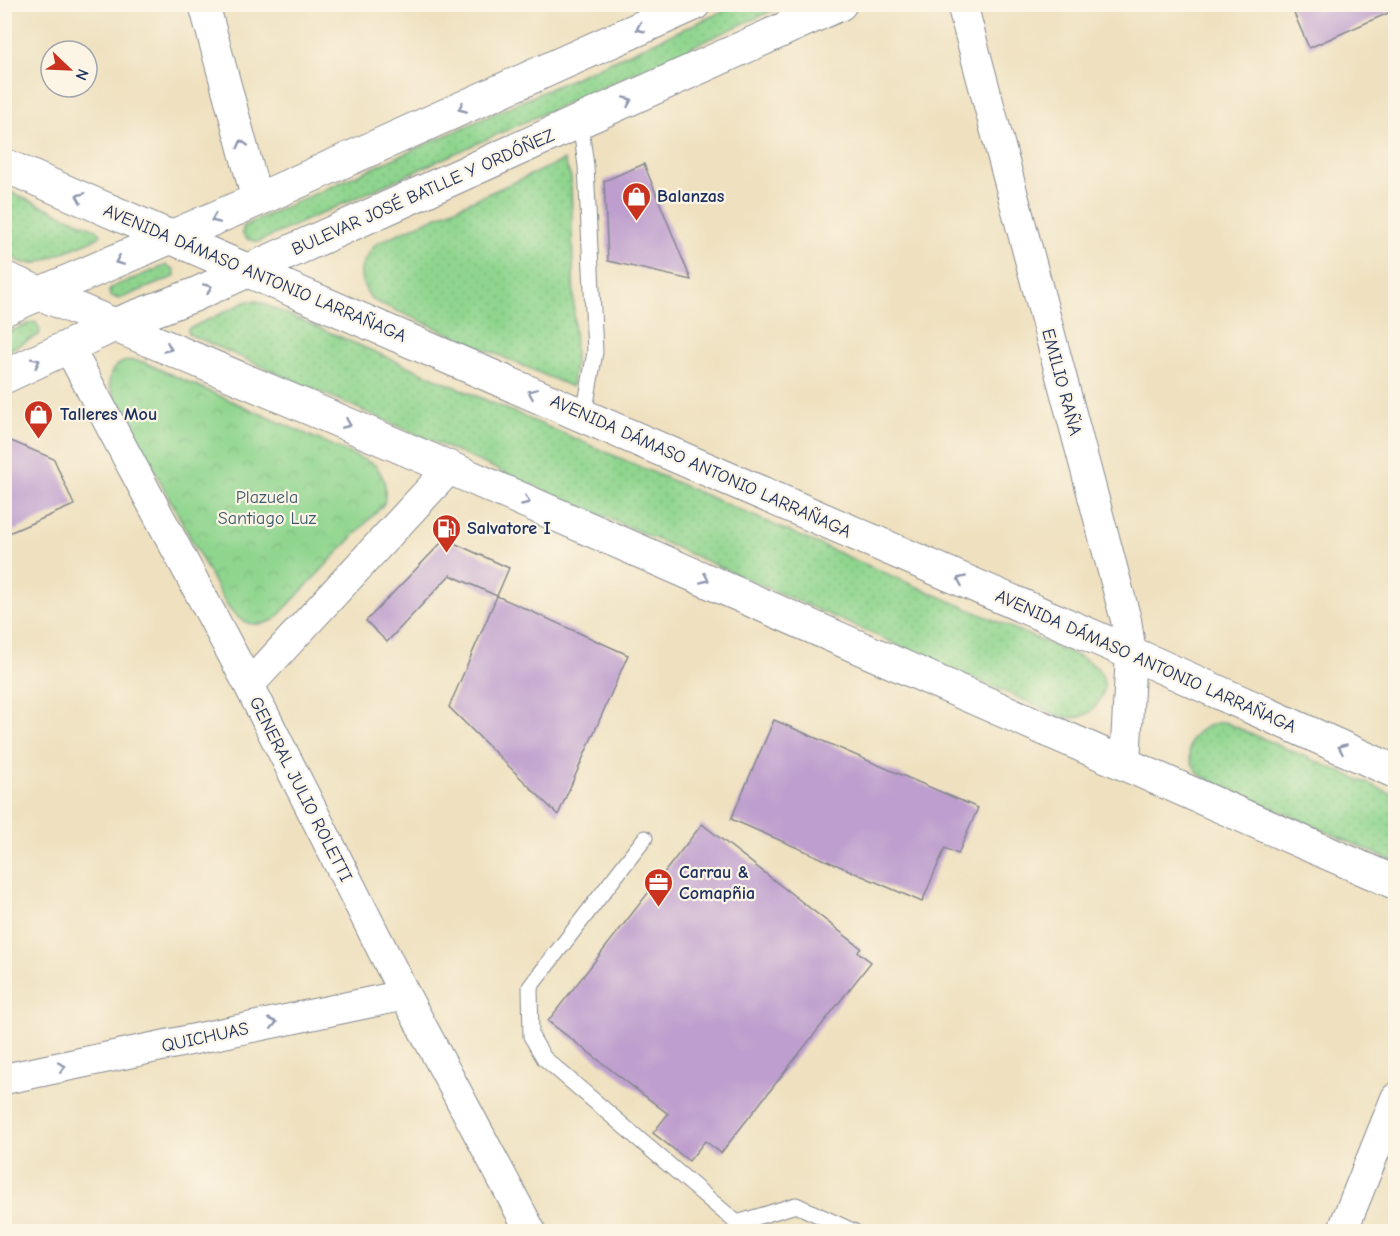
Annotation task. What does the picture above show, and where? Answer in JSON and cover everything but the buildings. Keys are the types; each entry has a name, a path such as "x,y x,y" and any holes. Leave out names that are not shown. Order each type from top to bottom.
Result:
{"street":[{"path":"204,4 257,200"},
{"path":"4,309 257,200 694,4"},
{"name":"BULEVAR JOSÉ BATLLE Y ORDÓÑEZ","path":"4,377 114,325 194,295 840,4"},
{"name":"EMILIO RAÑA","path":"962,4 1126,620 1131,653 1125,763"},
{"name":"AVENIDA DÁMASO ANTONIO LARRAÑAGA","path":"4,165 1131,653 1395,772"},
{"path":"4,278 450,468 1395,883"},
{"name":"GENERAL JULIO ROLETTI","path":"68,346 249,686 405,995 531,1232"},
{"path":"249,686 450,468"},
{"name":"QUICHUAS","path":"4,1079 405,995"},
{"path":"1342,1232 1395,1098"}],"lane":[{"path":"580,121 586,166 595,352 584,415"},
{"path":"645,838 530,987 531,1036 544,1058 737,1223 796,1205 855,1232"}],"green space":[{"path":"737,5 785,5 258,242 247,239 242,233 244,226 252,222"},
{"path":"564,160 571,178 575,362 572,387 372,300 363,284 361,270 366,258 377,243"},
{"path":"5,190 98,230 101,234 98,238 38,263 24,263 5,255"},
{"path":"167,265 174,270 174,277 119,299 110,296 109,291 112,287"},
{"path":"248,301 257,301 1084,659 1097,668 1102,675 1104,688 1102,695 1095,707 1085,715 1074,718 1060,716 188,334 188,329"},
{"path":"32,322 36,323 40,330 39,335 5,352 5,334"},
{"name":"Plazuela Santiago Luz","path":"132,360 143,362 374,464 381,473 385,487 384,504 274,620 257,624 243,621 232,612 222,597 110,387 110,376 114,368"},
{"path":"1224,722 1395,795 1395,862 1201,776 1190,757 1189,749 1192,741 1196,734 1204,728"}],"place":[{"name":"Balanzas","path":"636,222"},
{"name":"Talleres Mou","path":"39,440"},
{"name":"Salvatore I","path":"446,554"},
{"name":"Carrau & Comapñia","path":"658,908"}]}
